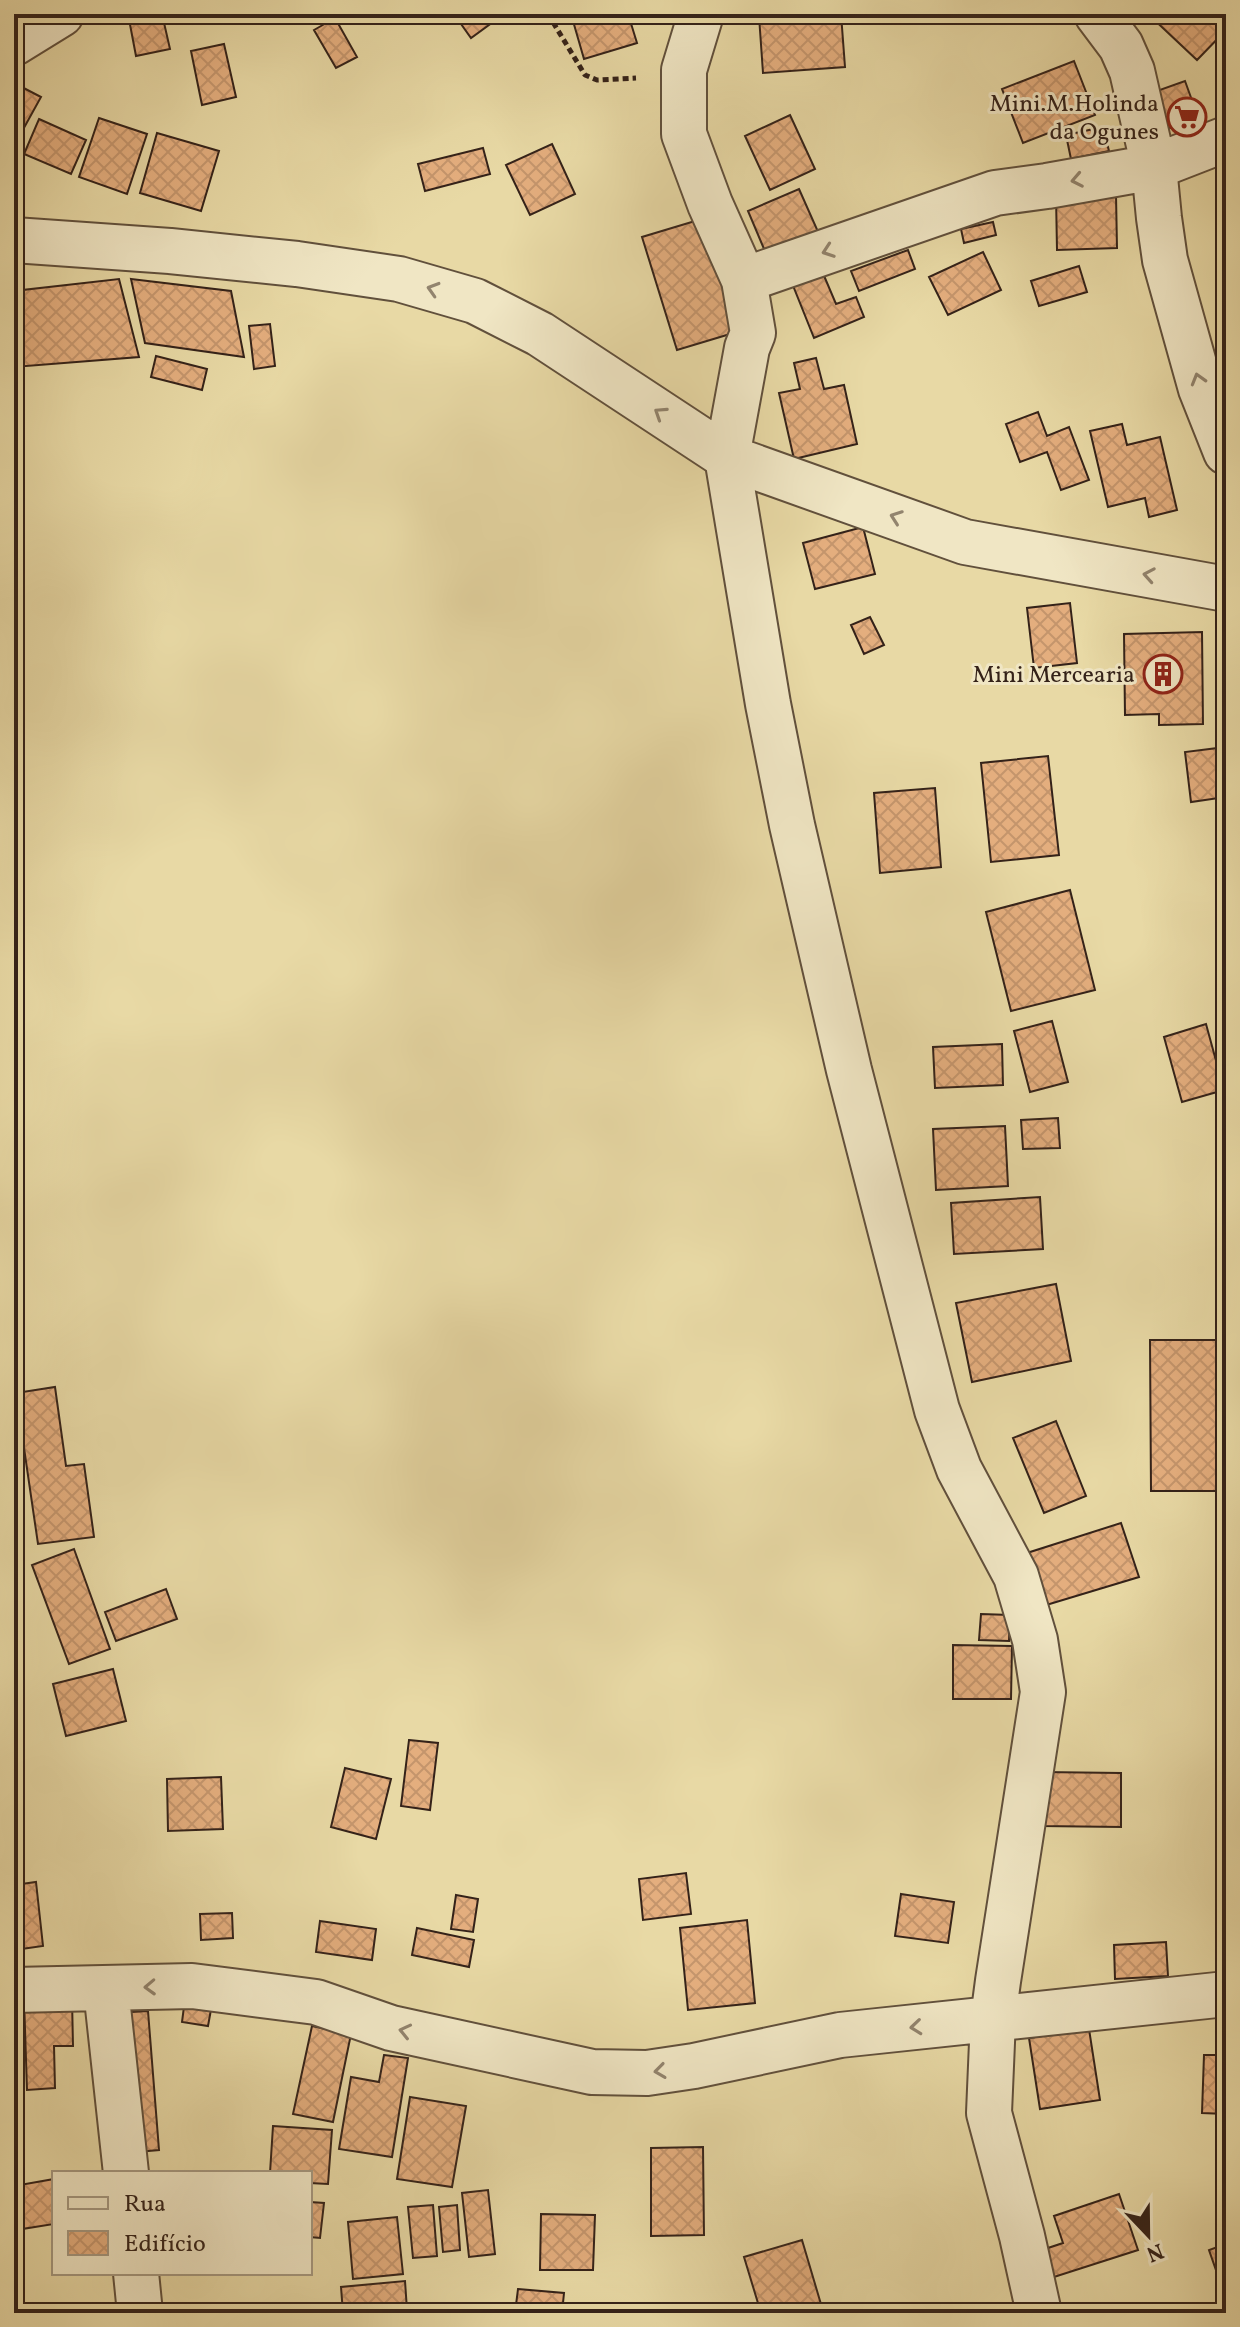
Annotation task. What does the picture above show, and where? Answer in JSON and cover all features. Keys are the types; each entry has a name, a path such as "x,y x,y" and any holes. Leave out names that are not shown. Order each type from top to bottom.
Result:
{"street":[{"path":"14,43 61,14"},
{"path":"701,14 684,70 684,134 710,204 744,280 753,333 747,348 727,457 768,704 792,825 849,1070 937,1410 959,1469 1016,1576 1035,1640 1043,1692 993,2019 989,2113 1039,2313"},
{"path":"1097,14 1121,46 1132,71 1154,167 1165,260 1201,389 1226,452"},
{"path":"744,280 995,193 1154,167 1226,139"},
{"path":"14,240 170,251 297,264 399,279 475,301 540,334 727,457 965,542 1226,589"},
{"path":"14,1990 192,1986 316,2002 391,2028 592,2072 647,2073 840,2035 1226,1994"},
{"path":"106,1989 126,2171"},
{"path":"136,2275 140,2313"}],"path":[{"path":"548,14 585,75 597,80 650,78 684,70"}],"building":[{"path":"128,14 162,14 170,49 136,56"},
{"path":"454,14 504,14 471,38"},
{"path":"571,14 638,14 629,17 637,43 584,59"},
{"path":"841,14 845,67 763,73 759,16"},
{"path":"1148,14 1226,14 1226,30 1197,60"},
{"path":"335,18 357,57 336,68 314,30"},
{"path":"224,44 236,97 202,105 191,51"},
{"path":"1074,61 1095,115 1023,143 1002,89"},
{"path":"1185,81 1198,117 1170,128 1154,92"},
{"path":"14,83 41,97 20,135 14,131"},
{"path":"790,115 815,169 770,190 745,136"},
{"path":"99,118 147,134 127,194 79,177"},
{"path":"39,119 86,140 71,174 24,154"},
{"path":"1103,127 1109,151 1071,159 1066,135"},
{"path":"157,133 219,151 201,211 140,193"},
{"path":"552,144 575,194 530,215 506,165"},
{"path":"483,148 490,174 425,191 418,164"},
{"path":"799,189 819,234 767,256 748,211"},
{"path":"1116,195 1117,248 1057,250 1056,196"},
{"path":"705,218 740,331 677,350 642,237"},
{"path":"993,222 996,235 964,243 961,229"},
{"path":"908,250 915,269 859,291 851,271"},
{"path":"983,252 1001,290 948,315 929,277"},
{"path":"1079,266 1087,292 1039,306 1031,281"},
{"path":"822,271 836,304 856,297 864,317 814,338 792,283"},
{"path":"119,279 139,357 14,367 14,291"},
{"path":"131,279 231,291 244,357 145,343"},
{"path":"270,324 275,366 254,369 249,326"},
{"path":"156,356 207,369 202,390 151,377"},
{"path":"816,358 824,389 844,385 857,444 794,459 779,393 800,389 794,363"},
{"path":"1038,412 1047,436 1069,427 1089,480 1061,490 1047,452 1020,462 1006,424"},
{"path":"1122,424 1127,445 1160,437 1177,510 1149,517 1145,498 1108,507 1090,431"},
{"path":"863,527 875,574 815,589 803,543"},
{"path":"1070,603 1077,663 1034,668 1027,608"},
{"path":"870,617 884,645 864,654 851,625"},
{"name":"Mini Mercearia","path":"1202,632 1203,724 1159,725 1159,714 1125,715 1124,634"},
{"path":"1226,747 1226,797 1191,802 1185,752"},
{"path":"1048,756 1059,855 991,862 981,763"},
{"path":"935,788 941,867 880,873 874,793"},
{"path":"1070,890 1095,990 1011,1011 986,912"},
{"path":"1222,917 1226,917 1226,978 1223,978"},
{"path":"1052,1021 1068,1082 1030,1092 1014,1031"},
{"path":"1206,1024 1224,1090 1182,1102 1164,1037"},
{"path":"1002,1044 1003,1085 935,1088 933,1047"},
{"path":"14,1077 19,1077 22,1111 14,1112"},
{"path":"1058,1118 1060,1148 1023,1149 1021,1120"},
{"path":"1005,1126 1008,1186 936,1190 933,1129"},
{"path":"1040,1197 1043,1249 954,1254 951,1203"},
{"path":"1056,1284 1071,1361 972,1382 956,1303"},
{"path":"1150,1340 1226,1340 1226,1491 1151,1491"},
{"path":"55,1387 66,1466 84,1464 94,1537 38,1544 16,1393"},
{"path":"1056,1421 1086,1496 1044,1513 1013,1438"},
{"path":"1121,1523 1139,1577 1043,1606 1027,1553"},
{"path":"74,1549 110,1649 69,1664 32,1565"},
{"path":"166,1589 177,1619 116,1641 105,1612"},
{"path":"981,1614 1010,1615 1009,1641 979,1640"},
{"path":"953,1645 1012,1646 1011,1699 953,1699"},
{"path":"113,1669 126,1721 66,1736 53,1684"},
{"path":"409,1740 438,1743 430,1810 401,1806"},
{"path":"345,1768 391,1779 376,1839 331,1827"},
{"path":"1042,1772 1121,1773 1121,1827 1041,1826"},
{"path":"221,1777 223,1829 168,1831 167,1779"},
{"path":"686,1873 691,1914 643,1920 639,1879"},
{"path":"36,1882 43,1946 14,1950 14,1885"},
{"path":"901,1894 954,1902 948,1943 895,1936"},
{"path":"456,1895 478,1899 473,1932 451,1929"},
{"path":"232,1913 233,1938 201,1940 200,1914"},
{"path":"747,1920 755,2003 688,2010 680,1928"},
{"path":"320,1921 376,1929 372,1960 316,1952"},
{"path":"417,1928 474,1940 469,1967 412,1955"},
{"path":"1166,1942 1168,1976 1115,1979 1114,1945"},
{"path":"24,1999 72,1999 73,2046 54,2046 55,2088 27,2090"},
{"path":"185,1999 212,2004 208,2026 182,2022"},
{"path":"14,2006 16,2050 14,2050"},
{"path":"148,2011 159,2150 126,2153 115,2013"},
{"path":"312,2026 351,2034 333,2122 293,2114"},
{"path":"1089,2029 1100,2100 1040,2109 1029,2038"},
{"path":"1225,2043 1226,2114 1202,2113 1204,2055 1224,2055"},
{"path":"14,2054 19,2093 14,2093"},
{"path":"384,2055 408,2058 392,2157 339,2149 351,2077 379,2082"},
{"path":"410,2097 466,2106 452,2187 397,2179"},
{"path":"273,2126 332,2130 328,2184 312,2183 312,2171 270,2171"},
{"path":"703,2147 704,2235 651,2236 651,2148"},
{"path":"52,2179 52,2224 22,2229 14,2186"},
{"path":"488,2190 495,2254 469,2257 462,2193"},
{"path":"1119,2194 1138,2250 1054,2277 1045,2249 1063,2243 1054,2216"},
{"path":"312,2202 324,2203 320,2238 312,2237"},
{"path":"433,2205 437,2256 413,2258 408,2207"},
{"path":"457,2205 460,2250 443,2252 439,2207"},
{"path":"541,2214 595,2215 593,2270 540,2270"},
{"path":"397,2217 403,2274 353,2279 348,2222"},
{"path":"802,2240 823,2311 761,2313 744,2257"},
{"path":"1226,2244 1226,2270 1217,2273 1209,2250"},
{"path":"1226,2279 1226,2303 1218,2282"},
{"path":"405,2281 407,2310 343,2313 341,2287"},
{"path":"518,2289 564,2293 562,2313 515,2313"}],"place":[{"name":"Mini.M.Holinda da Ogunes","path":"1187,117"},
{"name":"Mini Mercearia","path":"1163,674"}]}
